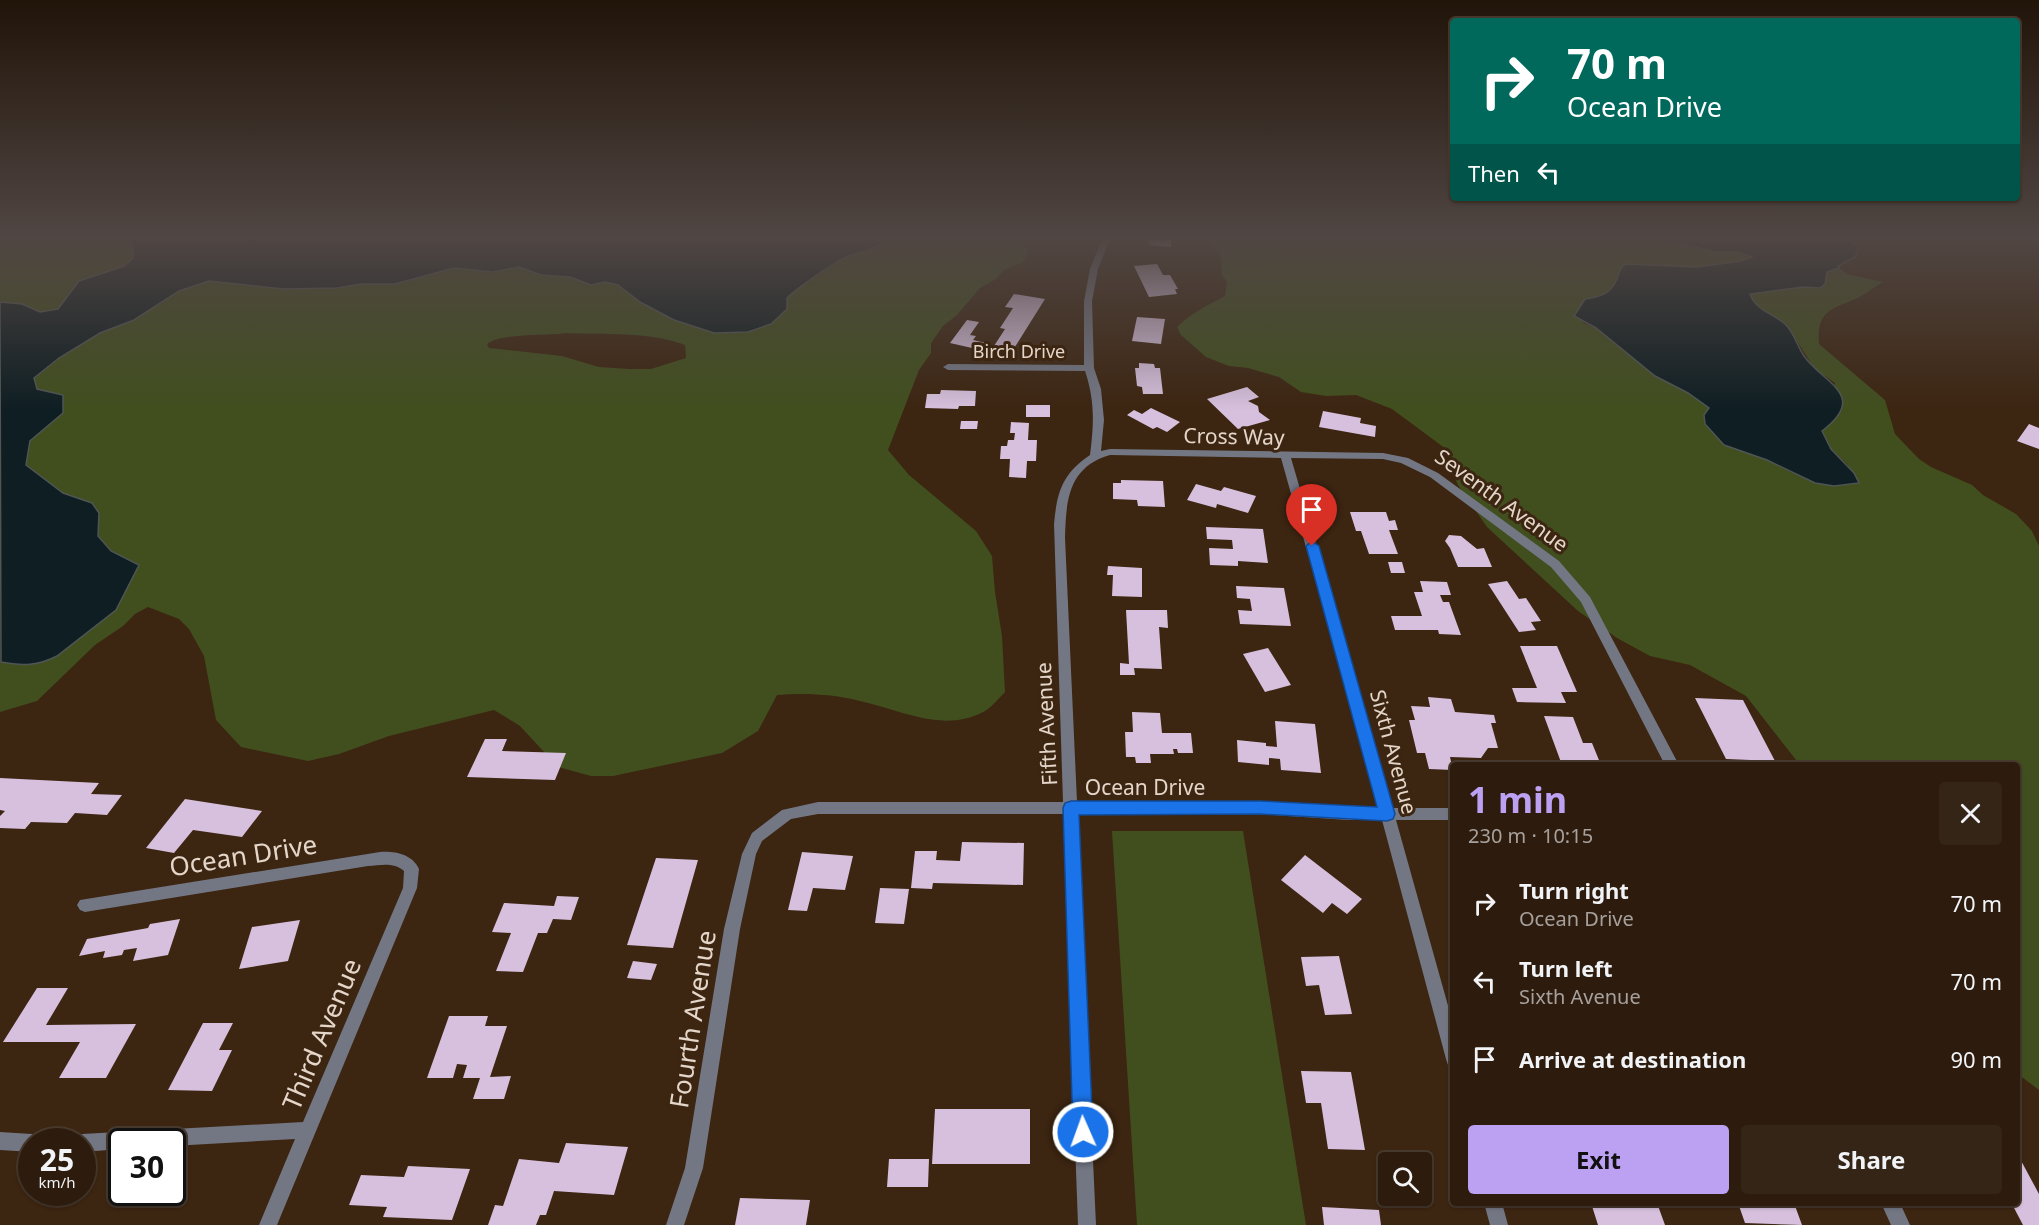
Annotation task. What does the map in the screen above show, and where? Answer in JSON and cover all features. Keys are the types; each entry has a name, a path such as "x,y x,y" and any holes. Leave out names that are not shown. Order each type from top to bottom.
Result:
{"street":[{"path":"1089,296 1089,368 1096,389 1099,420 1095,456"},
{"name":"Birch Drive","path":"948,367 1089,368"},
{"name":"Cross Way","path":"1095,456 1110,452 1286,457 1373,456"},
{"name":"Fifth Avenue","path":"1087,1225 1059,538 1063,491 1069,478 1095,456"},
{"name":"Seventh Avenue","path":"1373,456 1404,460 1434,476 1555,564 1586,600 1670,762"},
{"name":"Sixth Avenue","path":"1286,457 1357,702 1450,1044"},
{"name":"Ocean Drive","path":"769,826 787,814 818,808 1260,808 1387,814 1450,814"},
{"name":"Fourth Avenue","path":"675,1225 694,1168 732,929 743,877 757,837 769,826"},
{"name":"Ocean Drive","path":"85,905 368,860 390,859 407,862"},
{"name":"Third Avenue","path":"268,1225 410,888 412,869 407,862"},
{"path":"96,1142 308,1130"},
{"path":"0,1141 18,1142"},
{"path":"1493,1206 1498,1225"},
{"path":"1892,1206 1901,1225"}],"green space":[{"path":"0,296 79,296 58,309 40,312 0,304"},
{"path":"172,296 632,296 674,320 714,333 748,332 789,296 973,296 957,315 943,326 931,343 931,353 919,370 888,450 909,475 976,531 992,556 1002,636 1005,692 985,711 969,718 938,720 839,697 808,694 777,695 758,731 722,753 613,776 591,776 558,767 520,726 494,710 389,736 339,754 308,761 241,747 216,720 204,656 189,629 179,619 148,607 135,614 123,626 95,645 37,701 0,712 0,660 1,662 111,551 98,536 99,513 92,503 63,493 25,465 30,441 63,413 37,389 34,378 59,358 100,333 161,304","holes":["565,333 656,338 685,345 686,358 651,369 599,367 562,356 489,348 487,344 513,336"]},
{"path":"1225,296 1599,296 1585,299 1583,323 1596,328 1655,376 1688,393 1710,409 1724,445 1758,456 1812,481 1846,485 1859,483 1847,464 1831,449 1822,430 1835,383 1815,369 1786,324 1764,311 1751,296 1861,296 1826,314 1820,325 1819,344 1885,400 1895,434 1919,459 1931,467 1972,485 1983,495 2016,514 2032,531 2039,546 2039,1090 2020,1076 2020,762 1798,762 1746,696 1690,665 1650,656 1617,638 1578,611 1487,527 1458,485 1452,471 1451,456 1442,446 1392,409 1356,395 1326,396 1301,392 1279,377 1248,368 1229,366 1206,357 1181,335 1177,327"},
{"path":"1112,831 1243,831 1306,1225 1137,1225"}],"shaded area":[{"path":"68,296 171,296 134,320 100,333 59,358 34,378 37,389 63,395 63,413 30,441 26,465 63,493 92,503 99,513 98,536 111,551 139,565 116,610 57,656 30,664 1,662 0,302 22,304 40,312 58,309"},
{"path":"632,296 789,296 787,298 787,309 771,324 748,332 714,333 674,320"},
{"path":"1599,296 1751,296 1756,304 1788,327 1804,356 1838,391 1842,399 1842,408 1836,419 1822,431 1831,449 1854,473 1859,483 1834,486 1815,483 1767,460 1724,445 1705,424 1704,415 1709,408 1688,393 1655,376 1596,328 1574,316 1585,299"}],"building":[{"path":"1012,296 1045,299 1013,350 994,346 1005,329 1000,328 1013,308 1005,307"},
{"path":"1137,317 1165,319 1161,344 1132,341"},
{"path":"967,320 979,322 970,335 976,336 973,340 986,343 981,350 950,343"},
{"path":"1139,363 1154,364 1155,368 1160,368 1163,394 1143,394 1142,387 1137,386 1135,368 1139,368"},
{"path":"1247,387 1259,397 1248,401 1258,406 1259,412 1270,420 1238,429 1207,399"},
{"path":"941,390 976,391 975,406 959,406 958,409 925,408 927,394 940,394"},
{"path":"1026,405 1050,405 1050,417 1026,417"},
{"path":"1151,408 1180,422 1167,432 1157,427 1153,429 1127,415 1134,410 1142,414"},
{"path":"1323,411 1361,418 1360,423 1376,426 1375,437 1319,427"},
{"path":"961,421 978,421 977,429 960,429"},
{"path":"1011,422 1029,423 1028,440 1037,440 1036,461 1027,461 1026,478 1009,477 1010,459 1000,459 1001,446 1007,446 1008,440 1014,440 1015,433 1010,433"},
{"path":"2029,424 2039,428 2039,449 2017,441"},
{"path":"1121,480 1163,481 1165,507 1138,506 1137,500 1113,499 1113,483 1121,483"},
{"path":"1196,484 1221,491 1224,487 1256,496 1248,513 1217,504 1216,508 1187,500"},
{"path":"1350,512 1386,512 1389,521 1395,520 1398,530 1389,530 1398,554 1369,554 1361,531 1356,531"},
{"path":"1206,527 1263,529 1268,563 1238,561 1238,566 1210,565 1209,548 1233,549 1232,540 1207,539"},
{"path":"1449,535 1461,536 1477,549 1484,548 1492,567 1458,567 1445,541"},
{"path":"1388,562 1402,562 1405,573 1391,573"},
{"path":"1108,566 1142,568 1142,597 1112,596 1113,575 1107,575"},
{"path":"1420,581 1447,582 1451,595 1440,595 1443,602 1449,602 1461,635 1439,634 1438,630 1395,630 1391,616 1422,616 1414,592 1423,592"},
{"path":"1507,581 1519,599 1526,598 1541,621 1531,622 1536,630 1519,632 1488,584"},
{"path":"1236,586 1284,588 1291,626 1240,624 1238,610 1252,611 1250,599 1237,598"},
{"path":"1126,610 1167,610 1168,628 1159,627 1162,669 1134,668 1135,675 1120,675 1120,663 1129,664"},
{"path":"1520,646 1557,646 1577,692 1561,692 1566,703 1517,702 1512,688 1537,688"},
{"path":"1268,648 1291,685 1265,692 1243,654"},
{"path":"1428,697 1451,699 1455,712 1494,715 1496,723 1491,723 1498,748 1488,748 1481,758 1450,757 1450,770 1429,769 1425,753 1417,753 1409,720 1415,720 1411,706 1430,707"},
{"path":"1695,698 1743,700 1775,761 1726,759"},
{"path":"1132,712 1160,713 1162,733 1191,733 1193,753 1178,753 1177,749 1173,749 1174,754 1150,754 1151,763 1136,763 1135,757 1126,757 1125,732 1133,732"},
{"path":"1544,716 1573,717 1583,743 1592,743 1600,762 1561,762"},
{"path":"1275,721 1315,724 1321,773 1281,770 1280,759 1269,758 1269,765 1238,762 1237,740 1266,743 1266,746 1277,747"},
{"path":"485,739 507,739 502,751 566,753 555,780 467,777"},
{"path":"0,778 99,783 91,794 122,795 107,815 75,813 67,823 31,822 25,829 0,828 0,816 5,811 0,810"},
{"path":"185,799 262,811 242,837 193,830 174,853 146,848"},
{"path":"962,842 1024,843 1023,885 933,883 932,889 911,888 915,851 937,851 936,860 960,861"},
{"path":"802,852 853,856 845,890 813,888 807,911 788,910"},
{"path":"1305,855 1362,899 1347,914 1332,903 1323,913 1281,880"},
{"path":"656,858 698,860 673,948 627,945"},
{"path":"880,888 909,889 904,924 875,923"},
{"path":"557,896 579,897 571,920 553,919 547,933 538,933 523,972 496,971 511,933 492,932 504,903 554,906"},
{"path":"180,919 168,955 133,961 137,948 124,950 122,955 103,958 105,951 79,956 87,939 148,928 150,924"},
{"path":"300,920 288,961 239,969 252,927"},
{"path":"1339,956 1352,1014 1325,1015 1319,985 1306,986 1301,957"},
{"path":"633,961 657,964 651,980 627,978"},
{"path":"37,988 68,988 46,1025 136,1024 106,1078 59,1078 80,1042 3,1042"},
{"path":"449,1016 488,1016 485,1026 507,1026 490,1077 511,1076 504,1099 473,1099 480,1078 463,1078 467,1065 457,1064 453,1078 427,1078"},
{"path":"203,1023 233,1023 219,1050 232,1050 212,1091 168,1090"},
{"path":"1301,1071 1351,1072 1365,1150 1328,1149 1321,1103 1306,1103"},
{"path":"935,1109 1030,1109 1030,1164 932,1164"},
{"path":"566,1143 628,1147 614,1195 554,1191 546,1215 540,1215 536,1225 488,1225 495,1205 503,1206 519,1159 559,1163"},
{"path":"889,1159 929,1159 928,1187 887,1187"},
{"path":"2020,1159 2039,1194 2039,1225 2023,1225 2013,1206 2020,1206"},
{"path":"408,1166 470,1169 452,1220 383,1217 387,1207 349,1205 361,1175 404,1177"},
{"path":"740,1198 810,1200 806,1225 735,1225"},
{"path":"1592,1206 1658,1206 1665,1225 1598,1225"},
{"path":"1739,1206 1795,1206 1802,1225 1745,1223"},
{"path":"1322,1207 1379,1210 1381,1225 1324,1225"}],"route":[{"path":"1083,1132 1071,808 1260,808 1303,812 1387,814 1312,546"}]}
